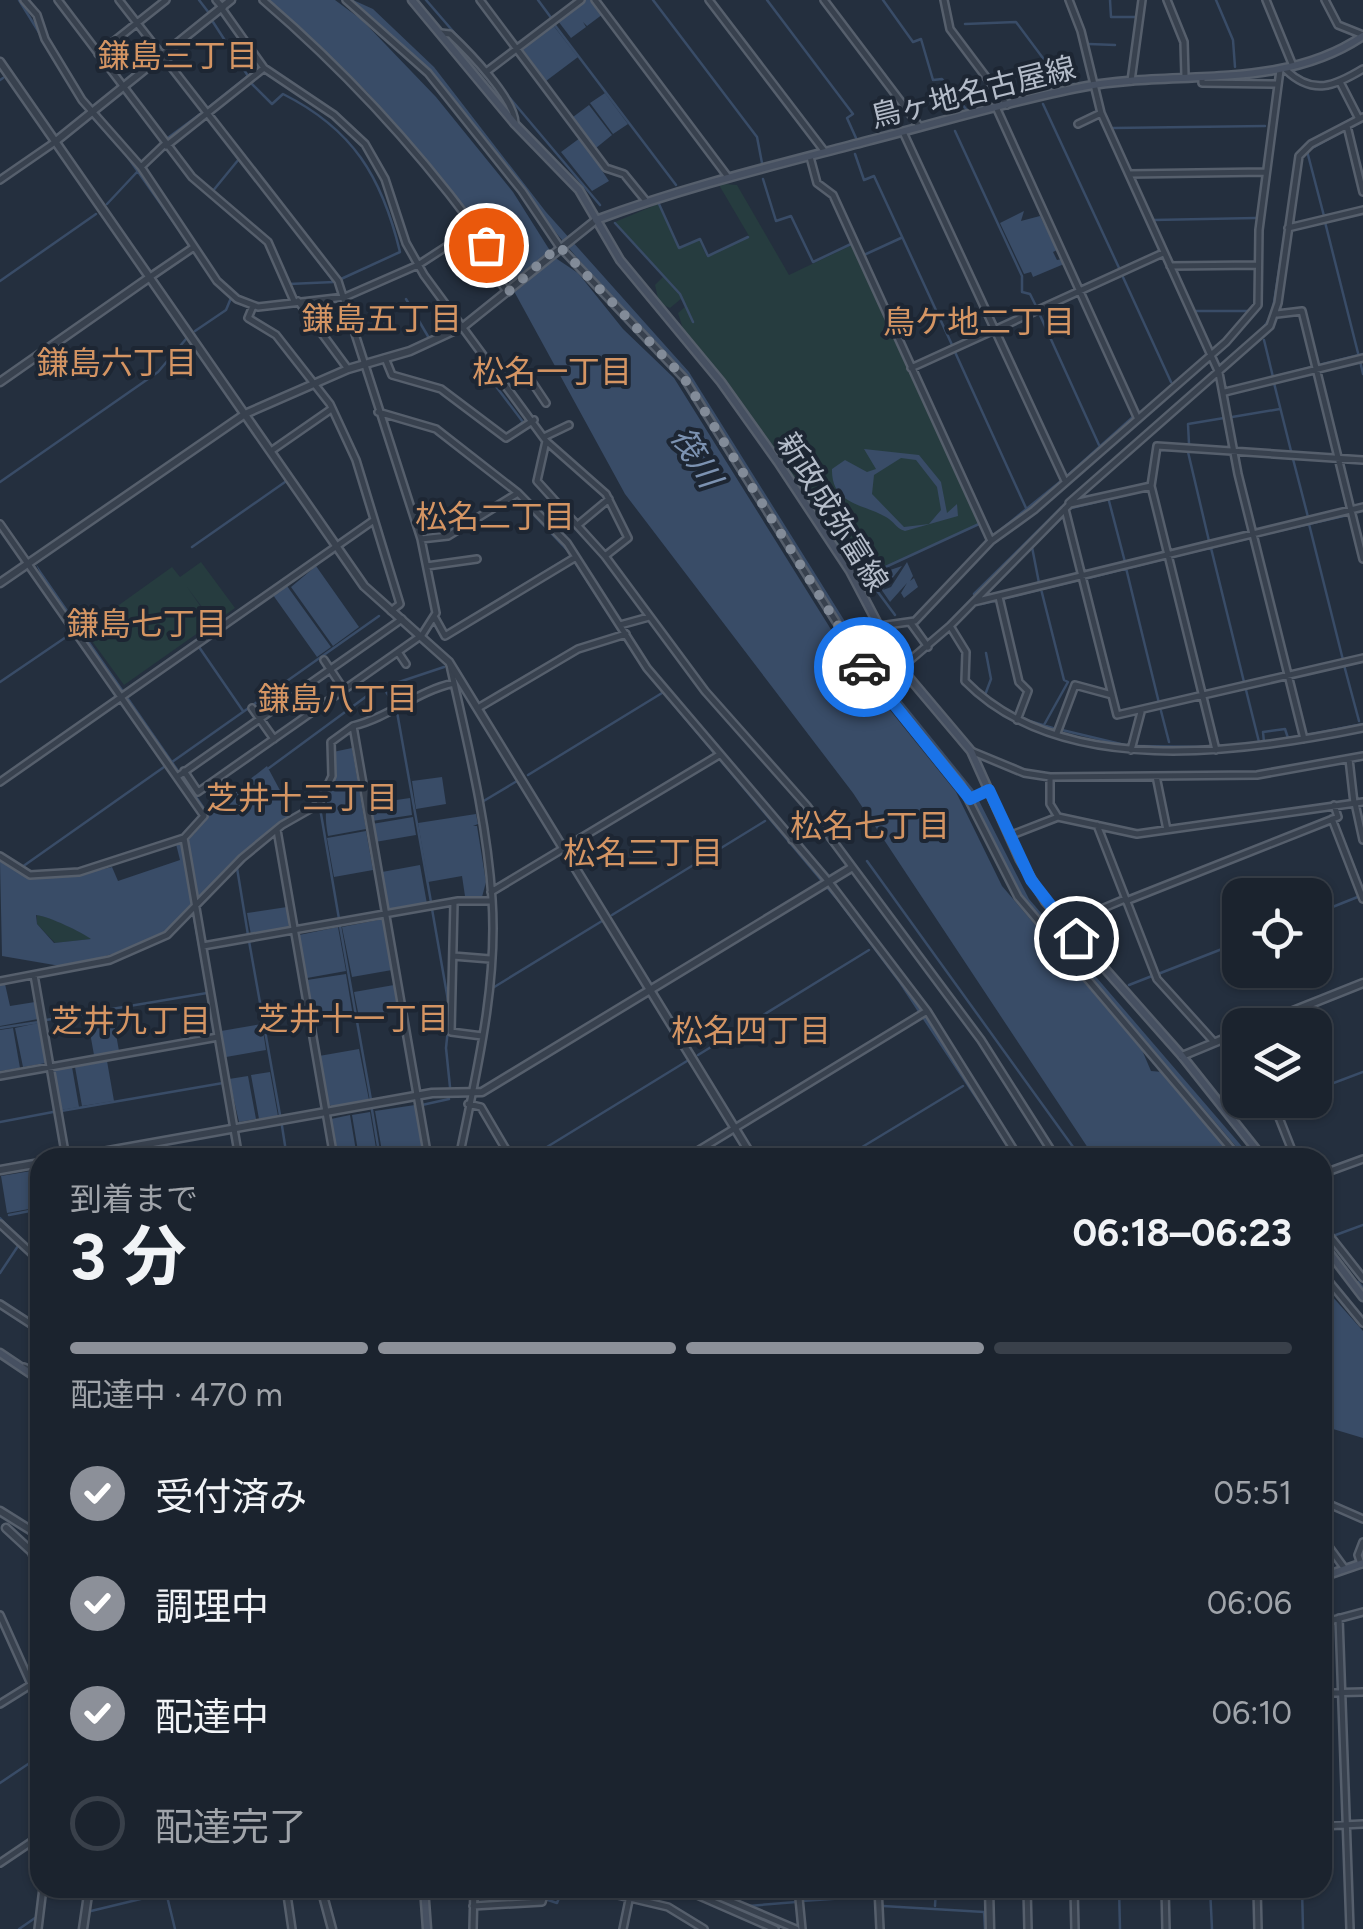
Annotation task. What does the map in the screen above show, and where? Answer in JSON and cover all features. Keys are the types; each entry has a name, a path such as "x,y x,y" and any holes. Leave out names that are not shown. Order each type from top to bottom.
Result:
{"main road":[{"name":"新政成弥富線","path":"412,0 516,124 579,190 620,260 711,369 778,462 850,570 901,668 971,750 1009,836 1045,901 1182,1056 1255,1148"},
{"name":"鳥ヶ地名古屋線","path":"596,220 728,178 811,160 825,152 1093,85 1185,76 1284,75 1363,35"},
{"path":"1332,1257 1363,1298"},
{"path":"0,1353 30,1372"},
{"path":"1332,1574 1362,1564"},
{"path":"425,1898 427,1929"}],"street":[{"path":"24,0 93,112 141,167 216,282 254,306 346,297 418,265 475,228"},
{"path":"58,0 165,145 200,185 264,237 296,301 348,369"},
{"path":"119,0 346,297 378,412 421,539 435,618 444,636 574,558"},
{"path":"98,54 166,0"},
{"path":"216,0 264,68 334,115 365,144 385,179 406,243 418,265 545,439 609,499 628,538 605,556"},
{"path":"0,180 56,142 231,0"},
{"path":"263,0 327,55 414,150 475,228 509,292"},
{"path":"346,0 428,73 564,243 684,378 864,668 973,797 1008,880 1028,910 1154,1052 1232,1148"},
{"path":"480,0 606,168 624,174 646,201"},
{"path":"486,72 581,0"},
{"path":"594,0 728,178"},
{"path":"709,0 825,152"},
{"path":"824,0 920,128"},
{"path":"944,0 950,29 1007,104"},
{"path":"1068,0 1081,31 1101,113 1219,373 1253,534 1304,739"},
{"path":"1131,80 1142,0"},
{"path":"1168,0 1184,42 1185,76"},
{"path":"877,628 910,621 991,541 1210,355 1258,305 1257,265 1266,172 1284,75 1266,0"},
{"path":"1325,0 1338,24 1363,35"},
{"path":"440,33 450,34 486,72 515,114 516,124"},
{"path":"0,62 364,586 449,662 746,1148"},
{"path":"141,167 264,68"},
{"path":"1202,78 1284,75 1320,87 1340,82 1363,69"},
{"path":"901,668 950,626 1068,505 1265,332 1276,314 1299,156 1306,147 1361,118 1340,82"},
{"path":"996,107 1137,416"},
{"path":"1078,124 1101,113"},
{"path":"1347,126 1363,192"},
{"path":"904,135 1064,482"},
{"path":"811,160 817,183 833,195 991,541"},
{"path":"1129,174 1266,172"},
{"path":"1288,228 1363,210"},
{"path":"0,583 245,414 348,369 464,326 596,220"},
{"path":"0,382 194,246"},
{"path":"911,368 1164,252"},
{"path":"1170,266 1257,265"},
{"path":"254,306 248,318 276,335 332,409 356,460 400,604 391,611"},
{"path":"1276,314 1302,311 1363,559"},
{"path":"385,358 392,375 441,389 506,438 534,420"},
{"path":"1225,392 1363,358"},
{"path":"502,376 520,364 546,403"},
{"path":"271,451 332,409"},
{"path":"378,412 432,427 518,494 574,558 647,668 717,756 792,840 925,1013 1006,1148"},
{"path":"568,425 545,439 538,481 605,556 705,692 807,806 818,826 982,1040 1050,1148"},
{"path":"1216,750 1150,486 1157,446 1363,460"},
{"path":"1068,505 1150,486"},
{"path":"1056,489 1068,505 1117,715 1363,658"},
{"path":"421,539 448,536 518,494"},
{"path":"579,524 609,499"},
{"path":"974,602 1363,507"},
{"path":"0,782 374,520"},
{"path":"0,524 198,792 398,652 435,618"},
{"path":"426,566 477,559"},
{"path":"998,596 1019,682 1028,690 1017,720"},
{"path":"620,625 649,617"},
{"path":"181,774 402,619"},
{"path":"910,621 928,647"},
{"path":"950,626 966,652 966,681 990,706 1057,733 1131,750 1216,750 1363,728"},
{"path":"478,708 578,649 624,636"},
{"path":"398,652 406,664"},
{"path":"324,660 344,690"},
{"path":"449,662 478,796 492,900 491,959 482,1036 461,1148"},
{"path":"0,982 110,960 149,946 196,909 242,858 319,804 332,776 331,742 353,726 384,716 431,688 454,682"},
{"path":"1057,733 1075,685 1112,695"},
{"path":"252,708 274,739"},
{"path":"1131,750 1141,712"},
{"path":"353,726 426,1148"},
{"path":"971,750 1024,772 1050,777 1257,775 1363,756"},
{"path":"491,892 717,756"},
{"path":"1349,760 1363,840"},
{"path":"0,856 30,875 68,874 185,839 204,816 181,774"},
{"path":"1156,776 1167,830"},
{"path":"1050,777 1050,804 1058,816"},
{"path":"973,797 989,790"},
{"path":"1009,836 1058,816 1137,834 1357,802"},
{"path":"1071,918 1073,921 1332,820 1338,817 1334,806"},
{"path":"1332,820 1363,899"},
{"path":"1097,824 1157,980 1214,1042"},
{"path":"792,840 818,826"},
{"path":"277,830 332,1148"},
{"path":"185,839 238,1148"},
{"path":"125,1148 418,1097 482,1092 851,868"},
{"path":"203,946 454,902 492,900"},
{"path":"454,902 451,1032 482,1036"},
{"path":"453,956 491,959"},
{"path":"34,975 66,1148"},
{"path":"1302,1008 1363,984"},
{"path":"702,1148 925,1013"},
{"path":"0,1076 218,1038"},
{"path":"1182,1056 1222,1039"},
{"path":"468,1104 481,1107 505,1148"},
{"path":"1279,1118 1290,1148"},
{"path":"1332,1170 1363,1158"},
{"path":"0,1170 30,1164"},
{"path":"0,1224 30,1252"},
{"path":"1332,1239 1363,1278"},
{"path":"1332,1286 1363,1322"},
{"path":"0,1304 30,1324"},
{"path":"1332,1507 1363,1520"},
{"path":"0,1510 30,1530"},
{"path":"9,1516 3,1531 30,1551"},
{"path":"1362,1564 1358,1555 1363,1542"},
{"path":"1332,1556 1345,1569"},
{"path":"1332,1622 1360,1612"},
{"path":"0,1615 29,1685 0,1704"},
{"path":"1340,1620 1350,1929"},
{"path":"1332,1692 1363,1692"},
{"path":"1332,1826 1363,1824"},
{"path":"0,1863 30,1843"},
{"path":"38,1929 42,1898"},
{"path":"83,1929 88,1898"},
{"path":"287,1898 290,1928"},
{"path":"324,1898 332,1929"},
{"path":"473,1898 473,1929"},
{"path":"473,1906 542,1902 543,1898"},
{"path":"622,1898 668,1907 704,1929"},
{"path":"704,1898 775,1929"},
{"path":"724,1898 799,1929 798,1898"},
{"path":"878,1898 880,1929"},
{"path":"989,1898 990,1929"},
{"path":"1028,1898 1028,1929"},
{"path":"1074,1898 1076,1929"},
{"path":"1165,1898 1166,1929"},
{"path":"1256,1898 1258,1929"},
{"path":"623,1929 629,1900"}],"green space":[{"path":"719,185 737,185 789,275 852,245 980,523 860,577 683,329 678,313 686,306 682,298 670,308 659,303 655,285 663,277 676,289 615,222 658,204 678,248 699,240 707,257 749,236"},
{"path":"201,562 235,608 214,623 187,587 212,623 124,685 84,630 172,567 180,577"},
{"path":"37,915 92,939 55,943 37,924"}],"water":[{"name":"筏川","path":"269,0 335,0 362,20 436,97 513,192 554,257 578,273 623,329 674,378 852,663 956,792 1002,886 1142,1050 1151,1071 1163,1072 1226,1148 1088,1148 853,793 625,494 480,229 367,92"},
{"path":"353,0 373,9 434,67 546,212 689,372 871,663 973,789 1029,899 1243,1148 1237,1148 1019,893 972,798 866,666 682,371 628,318 557,234 430,70"},
{"path":"585,0 592,0 603,14 587,26 583,22 586,27 571,38 558,21"},
{"path":"553,25 578,57 546,81 522,48"},
{"path":"605,93 628,124 613,134 590,103"},
{"path":"589,105 612,135 596,148 573,117"},
{"path":"580,138 609,181 592,191 561,152"},
{"path":"1024,211 1021,221 1040,216 1057,250 1053,252 1057,260 1062,259 1064,264 1033,277 1031,272 1024,274 1000,223"},
{"path":"864,449 919,455 941,482 947,513 957,504 958,516 905,531 886,517 850,502 833,481 832,469 845,460 867,472 876,469","holes":["901,458 916,460 937,487 941,510 929,524 904,527 872,494 874,475"]},
{"path":"572,554 645,669 841,902 925,1014 1008,1148 899,983 838,902 643,670 571,558 448,629"},
{"path":"907,562 913,576 910,581 914,578 918,587 904,598 901,593 907,583 890,602 872,576 902,566 883,590 891,587"},
{"path":"36,564 208,812 267,766 291,811 291,819 163,936 145,945 66,967 2,956 0,861 27,875 54,878 112,867 118,881 180,860 176,844 194,834 206,815 45,585","holes":["36,915 65,925 91,939 54,943 37,924"]},
{"path":"316,566 359,627 333,646 291,587"},
{"path":"287,586 331,647 317,657 273,595"},
{"path":"352,748 366,829 328,836 326,811 333,752"},
{"path":"442,777 446,804 416,809 412,781"},
{"path":"410,798 412,815 372,821 369,804"},
{"path":"476,814 478,824 473,826 477,826 486,882 482,897 465,896 462,876 428,882 418,823"},
{"path":"413,817 416,835 375,842 372,824"},
{"path":"366,831 373,870 334,877 327,838"},
{"path":"420,865 427,904 389,911 382,872"},
{"path":"287,907 289,928 251,935 247,913"},
{"path":"383,919 392,970 352,977 342,927"},
{"path":"338,927 346,971 307,978 299,935"},
{"path":"346,974 353,1016 314,1022 307,980"},
{"path":"5,984 10,1006 35,1002 38,1019 0,1026 0,985"},
{"path":"394,985 399,1010 359,1017 354,992"},
{"path":"38,1023 46,1063 23,1067 15,1028"},
{"path":"114,1023 119,1051 94,1055 89,1027"},
{"path":"262,1024 266,1050 226,1057 221,1031"},
{"path":"13,1028 20,1068 0,1071 0,1030"},
{"path":"359,1049 369,1100 333,1107 328,1104 319,1056"},
{"path":"107,1061 114,1101 82,1106 75,1067"},
{"path":"72,1067 79,1107 61,1110 54,1070"},
{"path":"270,1072 278,1116 259,1119 251,1075"},
{"path":"248,1076 256,1119 239,1122 229,1079"},
{"path":"415,1105 422,1148 381,1148 375,1111"},
{"path":"370,1112 376,1148 358,1148 352,1115"},
{"path":"350,1115 356,1148 336,1148 331,1119"},
{"path":"30,1171 30,1209 7,1213 1,1176"},
{"path":"1332,1296 1363,1331 1363,1438 1332,1429"}],"waterway":[{"path":"19,0 87,110"},
{"path":"199,0 209,13"},
{"path":"426,0 464,44"},
{"path":"538,0 552,19"},
{"path":"653,0 757,137 762,163"},
{"path":"767,0 853,114 847,118 856,138"},
{"path":"883,0 913,42 921,39 933,80 942,79 966,109"},
{"path":"1110,0 1111,17 1137,17"},
{"path":"1216,0 1233,40 1235,67"},
{"path":"208,108 248,76 213,22"},
{"path":"965,24 1016,22 1063,85"},
{"path":"554,24 676,185"},
{"path":"1089,44 1115,45"},
{"path":"250,82 272,104 283,94 328,123 374,178 400,252 341,279"},
{"path":"498,84 600,205"},
{"path":"1043,104 1120,270"},
{"path":"165,140 203,112"},
{"path":"207,117 228,143"},
{"path":"1273,309 1297,155 1306,144 1355,117"},
{"path":"93,118 118,146"},
{"path":"1113,128 1265,126"},
{"path":"955,131 1022,276 1022,292 1030,294 1037,308"},
{"path":"1324,216 1307,151 1343,131"},
{"path":"122,149 189,244"},
{"path":"855,154 864,180 874,176 953,347"},
{"path":"212,192 239,159"},
{"path":"107,204 137,172"},
{"path":"763,179 776,221 791,216 813,262 851,244"},
{"path":"659,204 679,248 700,239 708,256 748,237"},
{"path":"0,281 96,214"},
{"path":"1153,220 1256,218"},
{"path":"1325,222 1358,353"},
{"path":"615,223 680,294 693,322"},
{"path":"289,284 334,282 295,230"},
{"path":"857,241 864,255 901,238"},
{"path":"194,251 231,298 226,310 195,331"},
{"path":"1122,275 1171,382"},
{"path":"406,299 429,338"},
{"path":"1196,311 1249,311"},
{"path":"1039,313 1099,445"},
{"path":"1261,331 1271,317"},
{"path":"0,482 158,372 186,339"},
{"path":"1264,340 1273,377 1312,367"},
{"path":"955,352 1026,508"},
{"path":"1319,365 1363,354"},
{"path":"1360,361 1363,374"},
{"path":"479,364 523,422 508,434 502,433"},
{"path":"395,373 416,379"},
{"path":"420,380 449,392"},
{"path":"1274,383 1291,451"},
{"path":"1073,496 1176,406"},
{"path":"1232,417 1280,409"},
{"path":"1067,476 1134,416"},
{"path":"1189,444 1188,424 1224,418"},
{"path":"1154,487 1159,450 1186,450"},
{"path":"1188,452 1209,541"},
{"path":"1293,459 1308,517"},
{"path":"986,522 993,536 1061,481"},
{"path":"192,547 285,482"},
{"path":"1071,508 1147,490"},
{"path":"518,498 570,553"},
{"path":"1109,501 1125,562"},
{"path":"974,594 1062,507"},
{"path":"1355,512 1363,510"},
{"path":"1257,536 1348,515"},
{"path":"1039,583 1032,547 1063,516"},
{"path":"895,615 866,576 979,524"},
{"path":"1309,524 1343,660"},
{"path":"1172,557 1250,538"},
{"path":"1211,548 1244,682"},
{"path":"1088,578 1164,559"},
{"path":"1126,568 1159,703"},
{"path":"1002,599 1079,580"},
{"path":"1041,589 1064,680 1068,682 1044,725"},
{"path":"981,604 994,601"},
{"path":"172,762 379,616"},
{"path":"0,682 72,633"},
{"path":"199,647 243,711"},
{"path":"985,695 991,679 986,653"},
{"path":"1344,665 1359,721"},
{"path":"269,768 375,690 444,667"},
{"path":"384,689 396,706"},
{"path":"1246,690 1259,742"},
{"path":"528,775 662,693"},
{"path":"1161,711 1169,742"},
{"path":"397,712 431,902"},
{"path":"1026,720 1056,729"},
{"path":"1307,735 1363,724"},
{"path":"1264,742 1263,732 1285,729 1288,738 1301,736"},
{"path":"1062,730 1129,746"},
{"path":"1135,746 1209,747"},
{"path":"1355,761 1363,759"},
{"path":"22,867 164,767"},
{"path":"482,802 517,781"},
{"path":"320,808 339,919"},
{"path":"612,915 765,821"},
{"path":"1336,822 1363,890"},
{"path":"867,861 1074,1148"},
{"path":"237,868 248,935"},
{"path":"1332,907 1360,896"},
{"path":"432,909 449,1006"},
{"path":"194,917 215,1034"},
{"path":"491,989 602,921"},
{"path":"340,926 371,1100"},
{"path":"249,941 280,1115"},
{"path":"1158,974 1222,949"},
{"path":"698,1055 869,950"},
{"path":"1129,985 1152,976"},
{"path":"46,1020 207,993"},
{"path":"449,1019 446,1048 450,1087"},
{"path":"0,1028 39,1022"},
{"path":"216,1042 230,1120"},
{"path":"545,1148 687,1061"},
{"path":"1332,1084 1363,1072"},
{"path":"61,1111 223,1083"},
{"path":"861,1148 963,1086"},
{"path":"429,1148 422,1105 449,1099"},
{"path":"372,1110 378,1148"},
{"path":"0,1122 53,1112"},
{"path":"282,1126 285,1148"},
{"path":"232,1138 234,1148"},
{"path":"9,1215 30,1211"},
{"path":"0,1218 16,1235"},
{"path":"1333,1236 1363,1225"},
{"path":"0,1273 18,1246"},
{"path":"1358,1282 1363,1288"},
{"path":"0,1301 11,1308"},
{"path":"0,1783 30,1763"},
{"path":"91,1911 145,1898"},
{"path":"167,1898 175,1929"},
{"path":"545,1899 557,1903 559,1898"},
{"path":"802,1901 846,1898"},
{"path":"935,1898 935,1906"},
{"path":"1030,1898 1030,1911"},
{"path":"1119,1898 1120,1929"},
{"path":"1210,1898 1212,1929"},
{"path":"1302,1898 1303,1929"},
{"path":"748,1906 796,1902"},
{"path":"883,1906 984,1912 985,1929"},
{"path":"19,1929 35,1918"}],"way so far":[{"path":"486,245 500,284 508,292 559,246 676,368 864,667"}],"district":[{"name":"鎌島三丁目","path":"178,56"},
{"name":"鎌島五丁目","path":"382,319"},
{"name":"鳥ケ地二丁目","path":"979,322"},
{"name":"鎌島六丁目","path":"117,363"},
{"name":"松名一丁目","path":"552,372"},
{"name":"松名二丁目","path":"495,517"},
{"name":"鎌島七丁目","path":"147,624"},
{"name":"鎌島八丁目","path":"338,699"},
{"name":"芝井十三丁目","path":"302,798"},
{"name":"松名七丁目","path":"870,826"},
{"name":"松名三丁目","path":"643,853"},
{"name":"芝井十一丁目","path":"353,1019"},
{"name":"芝井九丁目","path":"131,1021"},
{"name":"松名四丁目","path":"751,1031"}],"route":[{"path":"864,667 970,799 989,790 1031,880 1076,938"}]}
